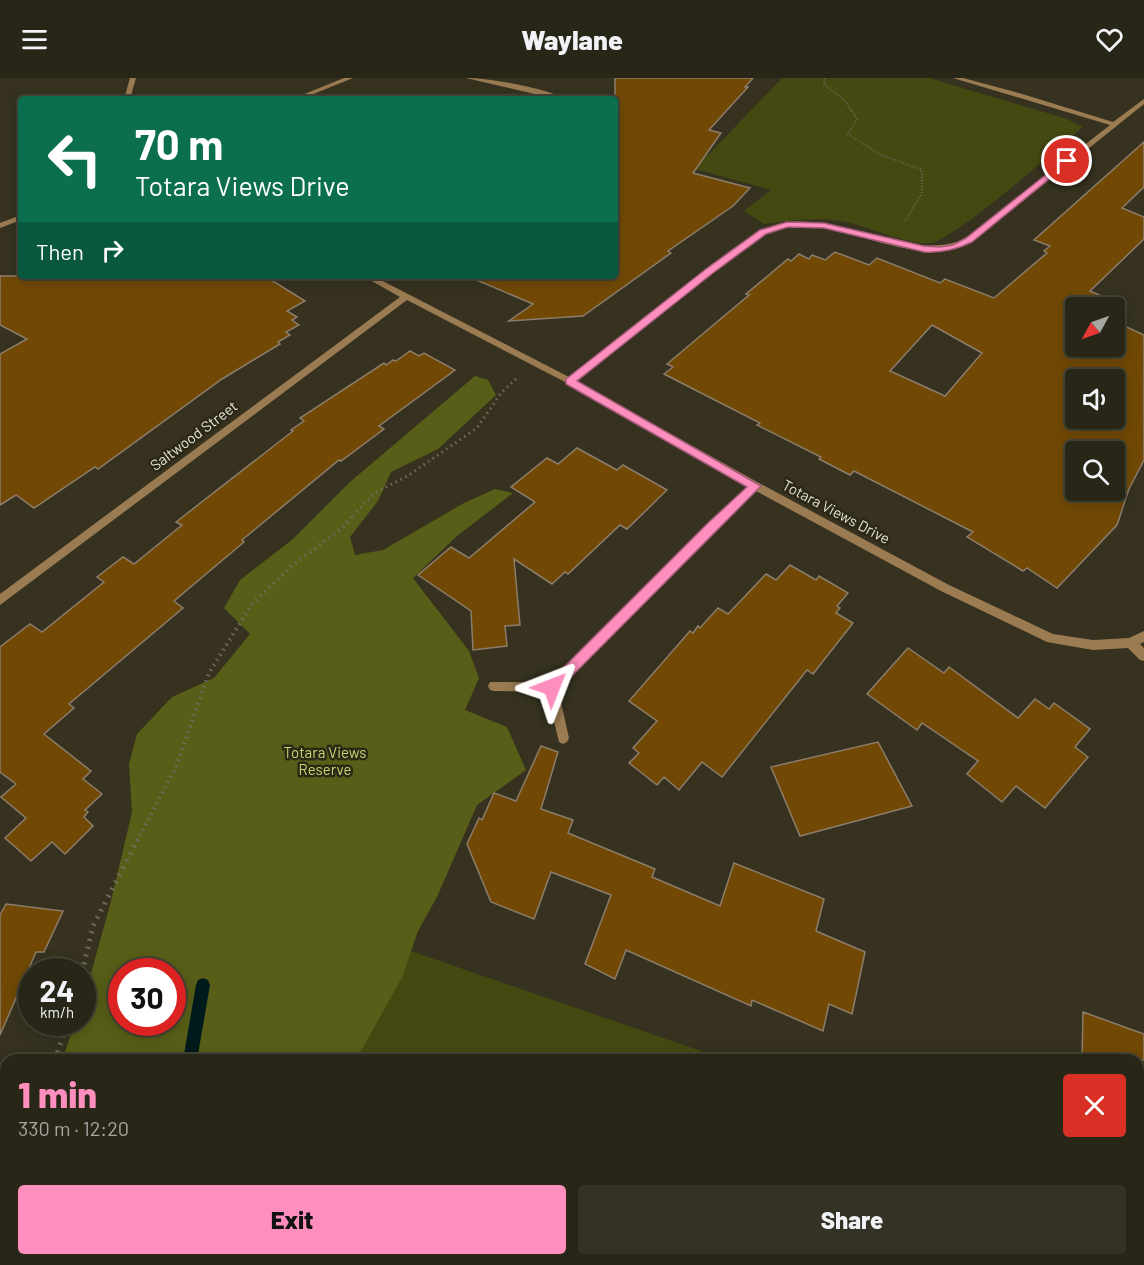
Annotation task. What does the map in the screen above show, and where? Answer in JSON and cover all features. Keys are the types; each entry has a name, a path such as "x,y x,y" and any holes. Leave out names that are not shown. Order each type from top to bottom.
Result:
{"street":[{"path":"129,96 133,78"},
{"path":"304,96 350,78"},
{"path":"469,78 554,96"},
{"path":"956,78 1113,124"},
{"path":"570,381 709,271 763,232 787,224 824,225 924,249 940,250 956,247 969,240 1144,101"},
{"path":"0,226 18,218"},
{"name":"Totara Views Drive","path":"372,279 570,381 755,486 945,588 1052,639 1093,645 1131,643 1144,636"},
{"name":"Saltwood Street","path":"0,600 405,297"},
{"path":"494,686 552,687 713,525 755,486"},
{"path":"1131,643 1144,656"},
{"path":"552,687 563,738"}],"path":[{"path":"825,78 824,84 845,101 857,120 848,134 881,155 922,170 925,187 923,193 899,231"},
{"path":"85,958 93,926 176,767 209,673 252,604 294,564 341,530 375,493 409,475 477,428 501,393 517,378"},
{"path":"57,1054 63,1036"}],"green space":[{"path":"782,78 929,78 1067,119 1083,127 983,211 961,227 930,243 900,239 839,221 807,219 764,224 744,211 771,190 618,148 618,131 709,154"},
{"name":"Totara Views Reserve","path":"475,376 488,380 496,395 438,449 391,472 378,501 350,537 355,555 383,550 464,503 495,489 513,493 457,536 413,578 469,651 479,678 465,710 507,727 526,770 477,805 437,897 418,931 402,978 359,1054 64,1054 70,1036 96,1036 95,958 132,812 129,764 137,734 172,697 214,678 250,634 224,608 240,580 293,539 350,482"},
{"path":"411,951 710,1054 359,1054 402,978"}],"building":[{"path":"615,78 753,78 745,87 748,87 709,130 721,133 693,173 750,188 733,206 668,251 671,253 583,316 509,321 533,304 474,279 618,279 618,96 615,96"},
{"path":"1144,142 1144,187 1122,208 1144,217 1144,239 1090,291 1104,297 1065,297 1065,357 1125,357 1125,326 1144,335 1144,460 1129,489 1125,501 1117,525 1057,588 1027,568 1023,571 967,537 973,532 854,471 850,475 819,459 821,457 757,425 760,423 664,374 673,367 667,364 788,259 791,261 799,254 809,259 812,255 825,260 835,252 869,265 877,258 940,283 945,279 994,298 1047,253 1044,251 1050,246 1034,240","holes":["932,325 982,353 945,396 890,371"]},
{"path":"0,276 18,276 18,279 270,279 305,301 287,311 297,317 292,320 299,325 286,332 290,335 278,342 280,344 222,379 98,469 95,467 34,508 16,495 0,505 0,354 27,339 0,325"},
{"path":"410,351 419,356 424,353 455,370 379,426 384,429 341,461 339,460 242,540 244,542 174,601 183,608 69,704 74,708 44,734 91,771 83,779 102,794 85,810 88,812 84,817 93,826 65,854 52,842 31,861 5,838 26,818 1,797 16,784 0,772 0,647 30,624 42,632 104,582 97,577 123,557 134,564 182,525 176,522 293,431 291,430 304,421 300,418 384,363 386,365 393,360 396,361"},
{"path":"577,448 617,470 623,465 667,490 627,529 620,525 568,574 565,572 552,584 514,559 520,625 505,626 507,646 473,650 471,611 418,575 451,547 469,558 535,502 511,487 547,458 558,464"},
{"path":"790,565 816,580 819,576 848,593 837,606 840,608 836,613 853,623 813,674 807,670 722,777 702,762 679,790 664,777 657,785 629,763 639,753 633,748 657,721 629,701 690,631 693,633 698,626 700,628 718,608 728,614 766,574 776,580"},
{"path":"908,648 944,673 949,667 1018,718 1035,699 1049,709 1054,703 1090,729 1075,747 1088,757 1045,808 1016,786 1002,802 967,774 978,761 922,723 917,730 867,694"},
{"path":"878,742 912,806 800,836 771,767"},
{"path":"541,746 558,752 541,809 573,820 568,833 655,869 652,877 720,906 734,863 824,899 816,931 865,952 852,1014 829,1004 823,1031 752,1000 751,1006 626,950 615,979 585,964 611,895 551,872 534,919 491,902 467,844 479,818 482,820 494,793 516,801"},
{"path":"6,904 63,911 44,952 36,952 33,958 18,958 18,994 0,1035 0,915"},
{"path":"1083,1012 1144,1034 1144,1054 1082,1054"}],"waterway":[{"path":"191,1054 203,985"}],"route":[{"path":"552,687 713,525 755,486 570,381 709,271 763,232 787,224 824,225 924,249 940,250 956,247 969,240 1067,161"}]}
